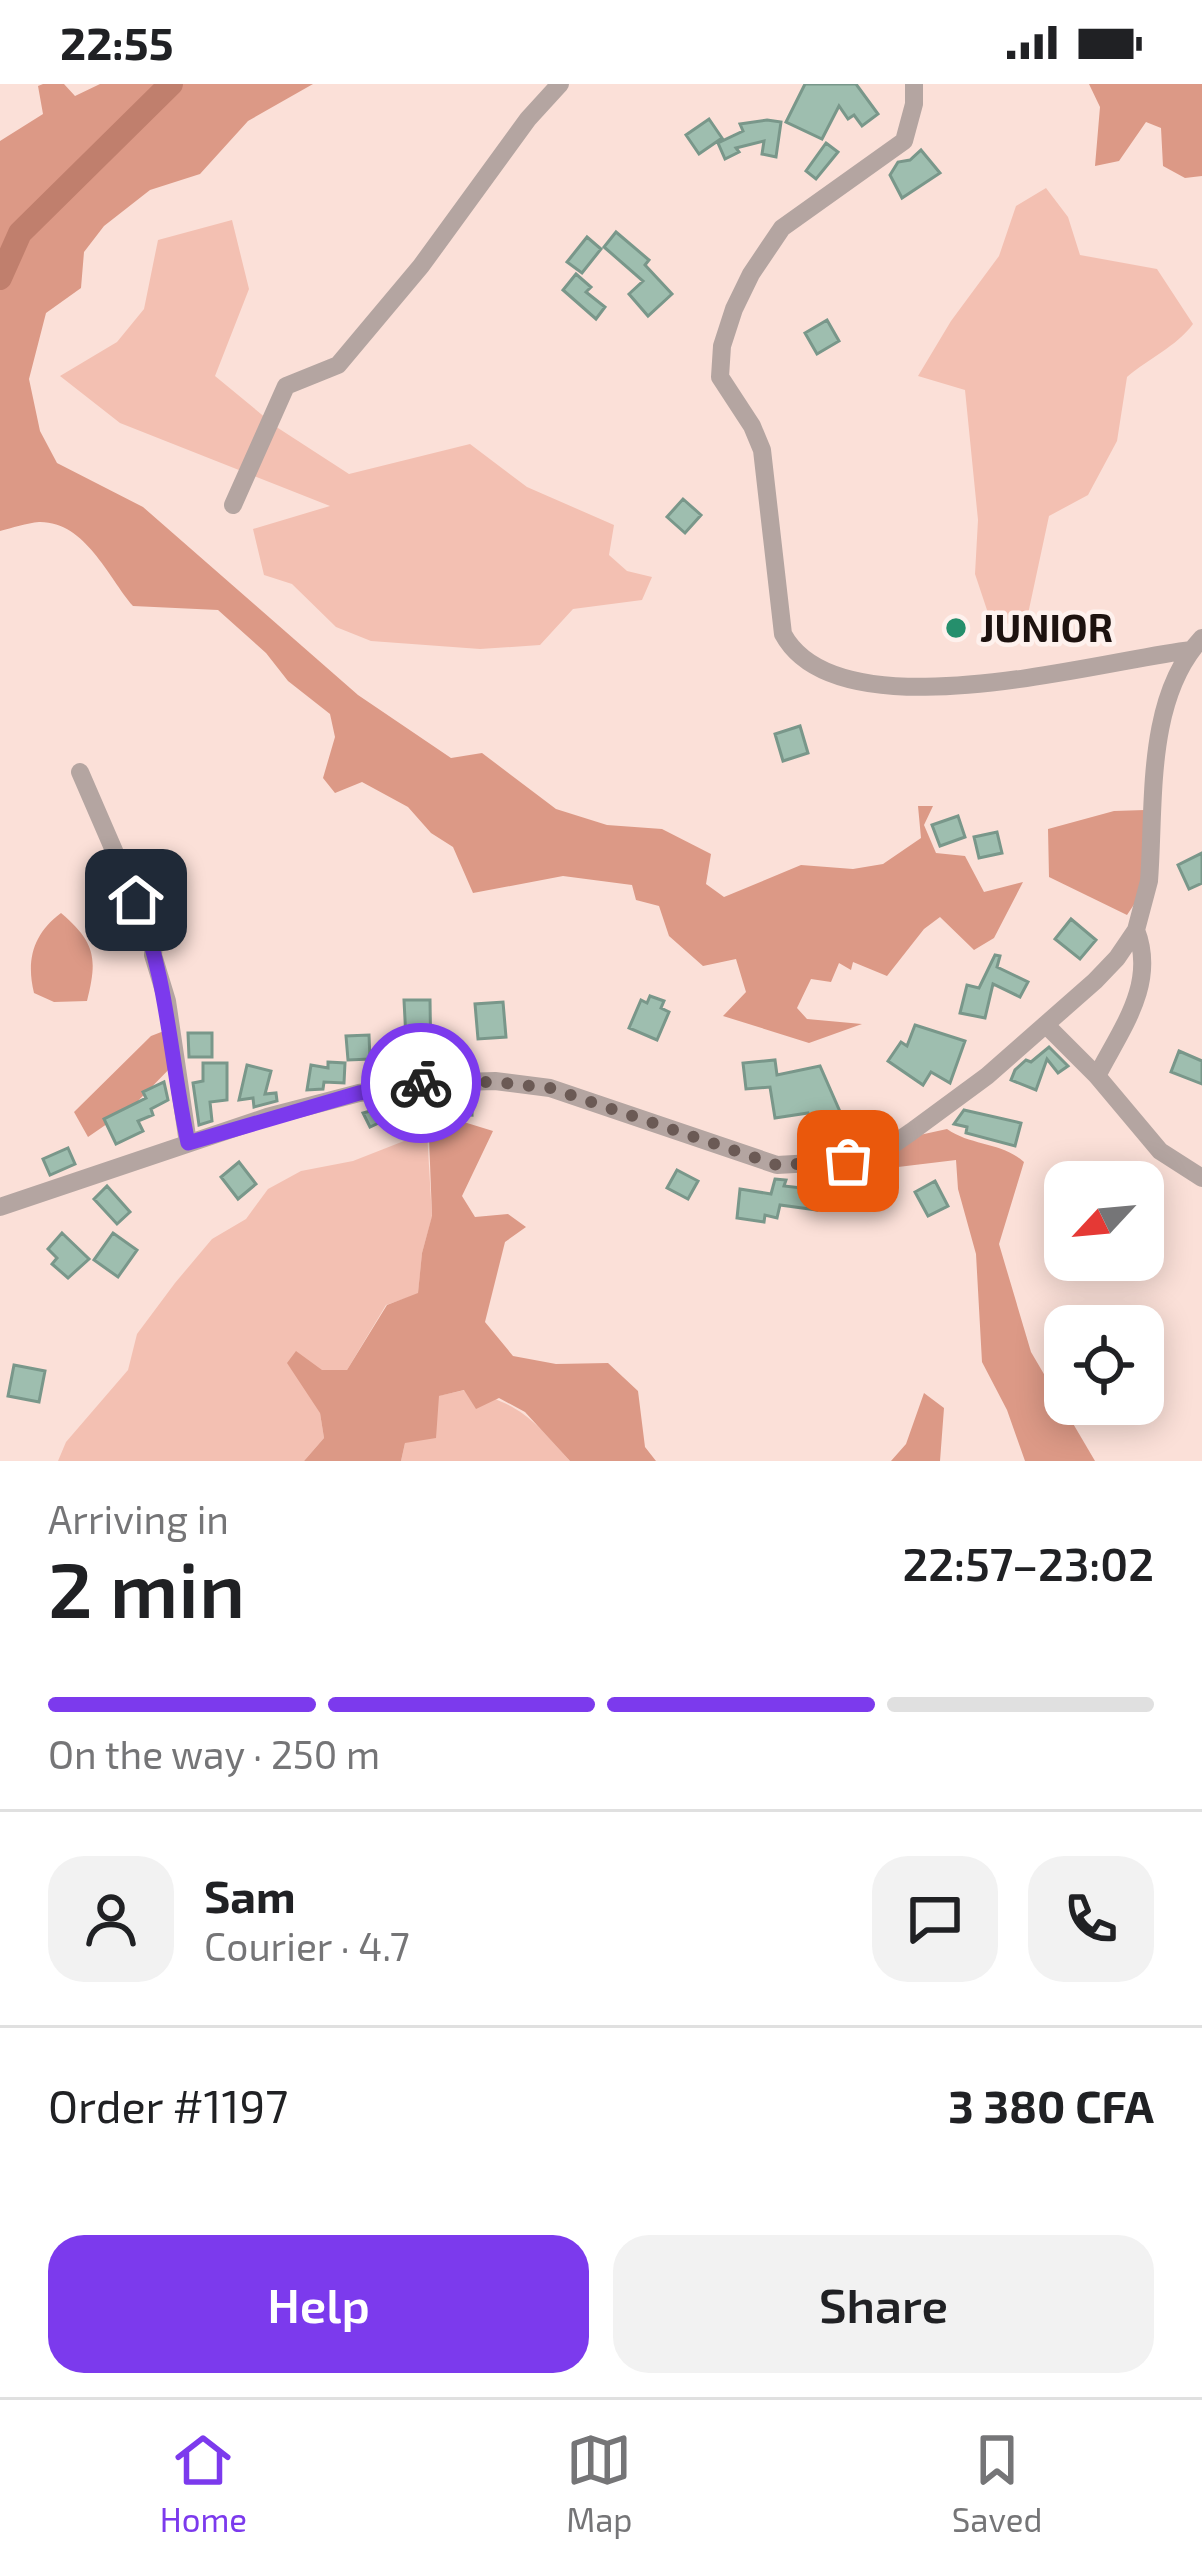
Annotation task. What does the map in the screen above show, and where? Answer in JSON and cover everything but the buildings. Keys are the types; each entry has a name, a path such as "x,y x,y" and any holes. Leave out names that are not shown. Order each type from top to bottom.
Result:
{"street":[{"path":"233,505 286,386 338,365 421,266 528,119 560,84"},
{"path":"914,84 904,141 782,228 751,274 722,346 720,377 762,450 783,634 809,665 848,680 886,685 1028,680 1197,644"},
{"path":"0,1207 188,1143 385,1087 486,1081 572,1094 777,1165 848,1161 885,1150 987,1076 1046,1025 1108,969 1136,929 1149,881 1163,718 1172,687 1197,644"},
{"path":"80,772 154,943 188,1143"},
{"path":"1097,1076 1141,988 1145,961 1136,929"},
{"path":"1046,1025 1097,1076 1160,1151 1202,1178"}],"shaded area":[{"path":"64,84 75,96 100,84 313,84 248,121 200,174 150,190 104,226 84,252 81,288 46,313 29,379 40,431 57,463 143,507 358,695 451,758 482,753 556,809 607,825 662,829 711,854 706,884 724,897 801,865 853,869 883,864 921,838 918,806 933,806 924,825 936,853 965,856 984,892 1023,882 994,938 974,950 940,917 924,929 887,976 853,962 851,970 839,963 831,982 811,979 797,1008 807,1019 862,1024 809,1043 723,1016 746,992 736,959 703,966 669,936 659,906 636,900 632,885 563,876 473,893 453,847 431,833 408,807 362,782 335,793 323,778 335,737 330,714 288,681 266,653 218,610 133,606 82,540 55,524 34,523 0,531 0,141 43,114 38,86"},
{"path":"1089,84 1202,84 1202,176 1185,178 1163,166 1161,128 1146,122 1119,161 1095,166 1100,107"},
{"path":"1046,188 1068,217 1080,255 1157,269 1193,324 1127,377 1117,441 1088,495 1049,516 1025,628 990,619 975,574 978,520 965,390 918,376 999,256 1016,206"},
{"path":"232,220 249,289 215,376 278,428 349,474 470,444 527,487 614,525 609,555 627,571 652,577 642,600 573,609 540,645 480,649 371,641 336,627 292,584 264,575 253,529 330,506 120,423 60,376 117,342 144,309 158,240"},
{"path":"1145,810 1141,894 1127,915 1049,877 1048,829 1114,811"},
{"path":"61,913 81,933 91,952 87,1001 54,1002 34,993 34,948"},
{"path":"169,1029 180,1058 133,1106 88,1137 74,1112 151,1036"},
{"path":"428,1111 493,1131 462,1196 475,1217 508,1214 526,1227 505,1242 485,1322 513,1356 556,1364 608,1363 638,1391 645,1447 656,1461 570,1461 525,1412 499,1398 476,1409 464,1390 439,1396 436,1438 405,1443 401,1461 304,1461 324,1438 320,1413 287,1363 296,1351 322,1370 347,1370 387,1305 418,1293 432,1216"},
{"path":"947,1129 1024,1162 999,1244 1031,1352 1044,1374 1044,1425 1074,1425 1095,1461 1025,1461 1007,1410 982,1362 976,1254 958,1189 956,1160 898,1167 892,1157 915,1136"},
{"path":"427,1132 432,1217 418,1294 386,1305 347,1370 322,1370 324,1438 304,1461 58,1461 66,1442 128,1370 137,1334 175,1283 212,1239 246,1219 268,1189 301,1171 353,1161"},
{"path":"465,1390 525,1415 570,1461 401,1461 405,1443 438,1396"},
{"path":"924,1393 944,1408 940,1461 891,1461 906,1444"}],"waterway":[{"path":"0,278 20,233 171,84"}],"way so far":[{"path":"421,1083 495,1082 550,1088 777,1165 848,1161"}],"place":[{"name":"JUNIOR","path":"956,628"}],"route":[{"path":"136,900 154,943 153,955 167,1001 188,1143 359,1093 421,1083"}]}
